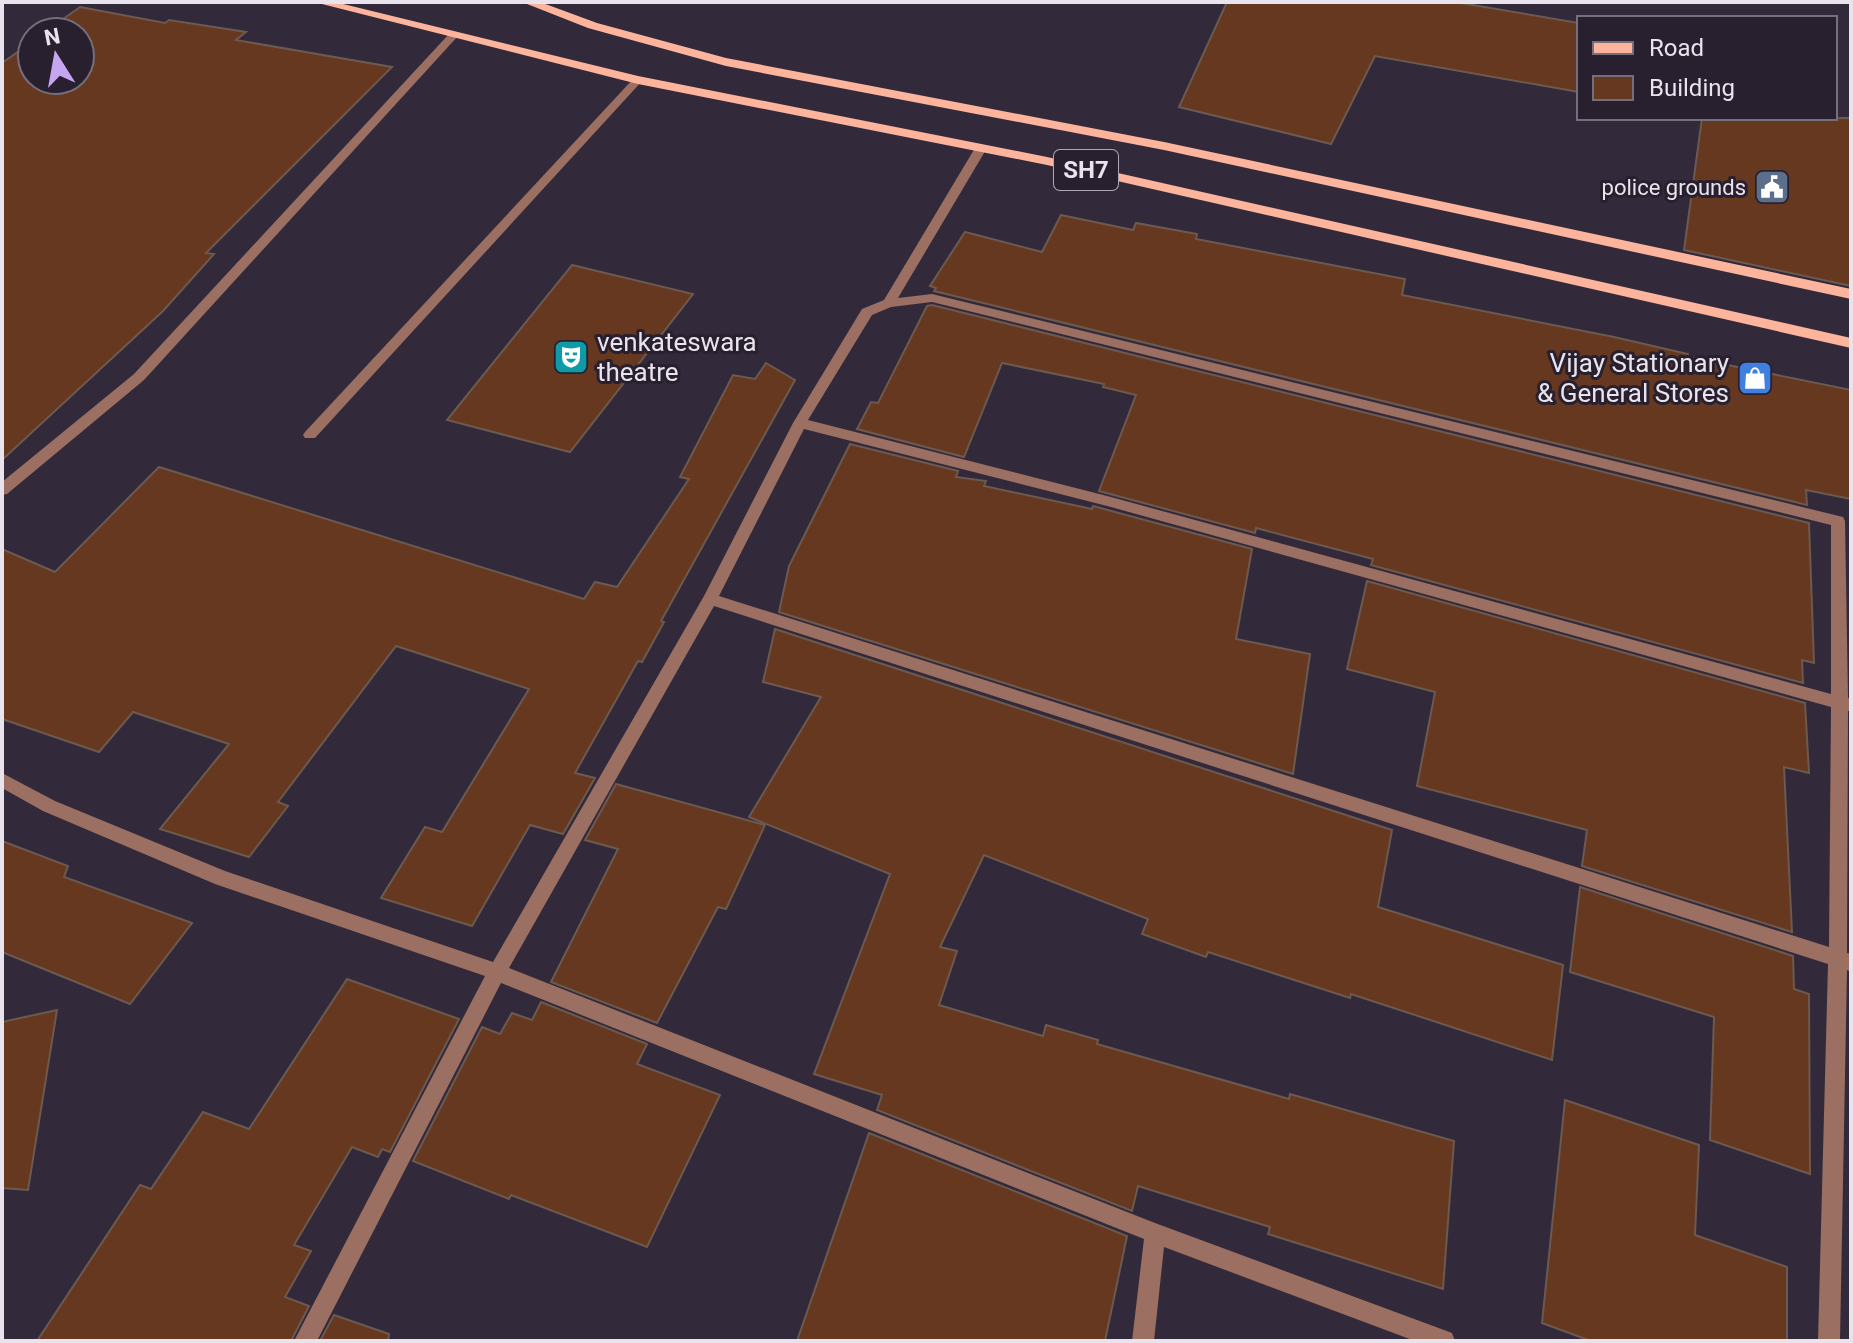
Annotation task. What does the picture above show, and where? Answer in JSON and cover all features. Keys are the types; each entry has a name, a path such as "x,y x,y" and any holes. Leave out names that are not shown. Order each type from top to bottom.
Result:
{"main road":[{"name":"SH7","path":"320,2 638,80 981,148 1851,343"},
{"name":"SH7","path":"528,2 644,40 755,67 1066,127 1851,294"}],"street":[{"path":"2,490 139,377 453,36"},
{"path":"310,435 638,80"},
{"path":"889,303 981,148"},
{"path":"305,1341 497,972 710,599 800,423 867,312 889,303 932,298 1838,521 1846,704 1845,961 1829,1341"},
{"path":"800,423 1111,502 1846,704"},
{"path":"710,599 1845,961"},
{"path":"2,780 49,806 221,878 497,972 1155,1233 1444,1341"},
{"path":"1143,1341 1155,1233"}],"building":[{"path":"1227,2 1455,2 1577,23 1577,92 1375,56 1331,144 1179,107"},
{"path":"80,7 165,23 169,20 246,32 236,40 392,67 206,253 214,254 163,311 2,460 2,63 16,53 16,96 96,96 96,16 67,16"},
{"name":"police grounds","path":"1851,118 1851,286 1684,250 1702,120"},
{"path":"1061,215 1133,230 1136,223 1197,234 1196,239 1405,279 1402,295 1614,337 1688,354 1688,357 1851,390 1851,499 1806,490 1807,505 934,291 936,288 930,286 965,232 1042,252"},
{"name":"venkateswara theatre","path":"572,265 693,294 570,452 447,420"},
{"path":"927,306 1809,523 1814,663 1802,660 1803,683 1371,565 1373,559 1256,528 1255,533 1099,491 1136,395 1103,387 1104,384 1002,363 964,457 857,429 871,402 878,403"},
{"path":"766,363 795,380 661,621 664,622 642,662 638,661 575,773 595,778 563,834 530,825 472,926 381,898 425,827 442,832 529,689 396,646 278,802 288,806 249,857 160,829 229,744 133,712 99,752 2,719 2,549 55,572 159,467 584,599 595,582 617,587 689,479 680,477 733,375 755,379"},
{"path":"850,444 958,471 956,477 986,481 984,486 1092,509 1093,506 1252,549 1236,639 1310,654 1293,774 779,612 789,566"},
{"path":"1367,581 1805,703 1809,773 1784,767 1792,932 1582,866 1587,830 1417,786 1435,692 1347,669"},
{"path":"775,629 1392,830 1378,907 1563,965 1552,1060 1351,994 1350,998 1208,952 1206,957 1142,934 1148,919 984,855 940,947 957,951 939,1005 1043,1036 1046,1025 1098,1040 1097,1044 1289,1099 1290,1094 1454,1141 1443,1289 1268,1234 1270,1227 1138,1186 1132,1211 877,1110 882,1095 814,1074 890,874 749,817 821,697 763,682"},
{"path":"616,784 765,825 726,909 718,907 657,1023 551,982 618,849 585,840"},
{"path":"2,841 68,866 64,877 192,923 130,1004 2,952"},
{"path":"1580,887 1793,956 1794,989 1809,994 1810,1174 1710,1140 1714,1017 1570,972"},
{"path":"347,979 459,1019 390,1152 382,1149 378,1157 352,1147 294,1245 311,1251 285,1297 309,1306 291,1341 37,1341 140,1185 151,1189 203,1112 249,1129"},
{"path":"541,1002 647,1044 637,1064 720,1095 647,1247 511,1195 509,1199 413,1161 482,1027 500,1034 512,1013 532,1020"},
{"path":"57,1010 28,1190 2,1188 2,1022"},
{"path":"1565,1100 1699,1145 1695,1235 1787,1267 1787,1341 1591,1341 1542,1323"},
{"path":"869,1133 1127,1236 1105,1341 797,1341"},
{"path":"334,1315 389,1334 388,1341 320,1341"}],"place":[{"name":"police grounds","path":"1772,187"},
{"name":"venkateswara theatre","path":"571,357"},
{"name":"Vijay Stationary & General Stores","path":"1755,378"}]}
